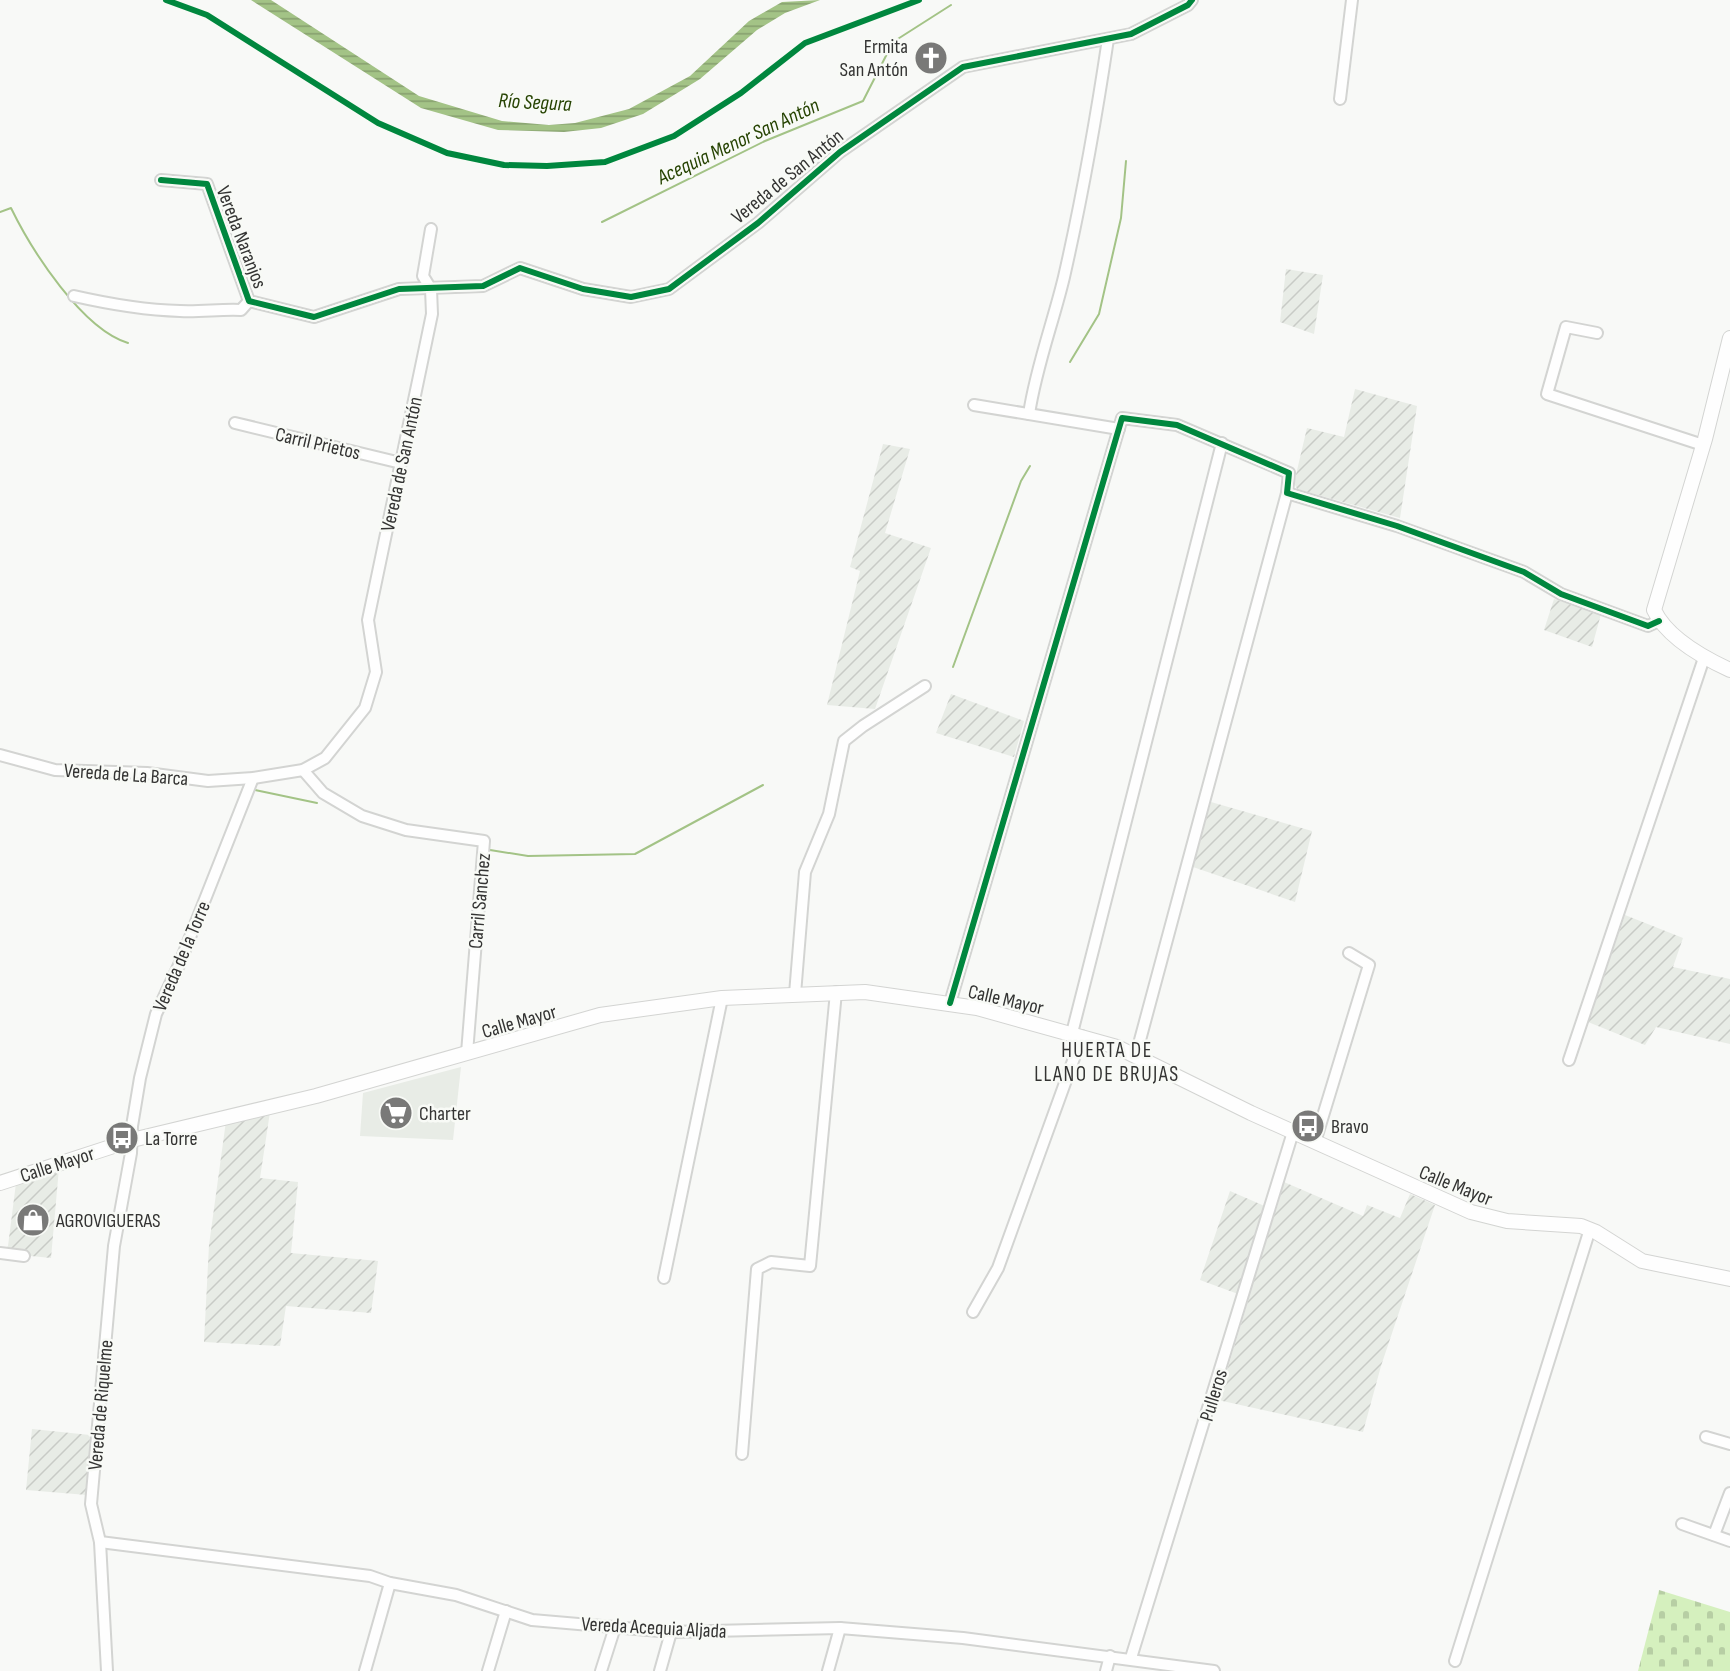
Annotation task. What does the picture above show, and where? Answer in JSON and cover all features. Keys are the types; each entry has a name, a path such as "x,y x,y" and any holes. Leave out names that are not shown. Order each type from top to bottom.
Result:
{"main road":[{"path":"1730,338 1703,446 1654,610 1659,621 1704,658 1730,670"},
{"name":"Calle Mayor","path":"0,1183 132,1140 315,1096 600,1015 722,998 837,992 881,993 950,1003 1077,1034 1136,1055 1293,1132 1482,1215 1507,1221 1571,1224 1590,1229 1642,1261 1730,1279"}],"street":[{"name":"Vereda de San Antón","path":"253,778 303,770 325,758 365,708 376,672 368,620 432,314 430,289 483,286 520,268 583,289 631,297 669,289 758,223 840,152 963,67 1131,34 1188,5 1192,0"},
{"path":"1340,99 1352,0"},
{"path":"1029,414 1033,389 1063,279 1090,158 1108,39"},
{"name":"Vereda Naranjos","path":"161,180 207,184 249,302"},
{"path":"430,289 423,276 431,229"},
{"name":"Vereda Naranjos","path":"249,302 314,317 399,289 430,289"},
{"name":"Vereda Naranjos","path":"74,296 141,309 183,311 241,310 249,302"},
{"path":"1597,333 1566,327 1547,394 1703,446"},
{"path":"974,405 1119,429"},
{"path":"950,1003 1122,418 1166,424 1222,443 1289,473 1287,492 1136,1055"},
{"name":"Carril Prietos","path":"235,423 401,463"},
{"path":"973,1312 998,1268 1077,1034 1222,443"},
{"path":"1287,492 1397,526 1524,572 1561,594 1648,626 1659,621"},
{"path":"1569,1060 1704,658"},
{"path":"795,994 805,872 829,814 844,741 863,726 925,687"},
{"name":"Vereda de La Barca","path":"0,755 55,770 147,773 208,781 253,778"},
{"name":"Carril Sanchez","path":"303,770 322,793 362,816 406,830 484,841 467,1053"},
{"name":"Vereda de la Torre","path":"132,1140 140,1078 156,1014 182,956 253,778"},
{"path":"1315,1142 1369,965 1349,953"},
{"path":"742,1454 757,1269 771,1262 810,1266 837,992"},
{"path":"664,1278 722,998"},
{"name":"Pulleros","path":"1131,1658 1293,1132"},
{"name":"Vereda de Riquelme","path":"107,1671 100,1542 91,1504 114,1246 132,1140"},
{"path":"1455,1661 1590,1229"},
{"path":"0,1253 24,1256"},
{"path":"1706,1437 1730,1444"},
{"path":"1713,1535 1730,1493"},
{"path":"1682,1524 1730,1541"},
{"name":"Vereda Acequia Aljada","path":"100,1542 370,1576 390,1583 456,1595 532,1620 671,1632 840,1628 963,1638 1131,1658 1214,1671"},
{"path":"365,1671 390,1583"},
{"path":"488,1671 506,1611"},
{"path":"601,1671 615,1627"},
{"path":"828,1671 840,1628"},
{"path":"660,1671 671,1632"},
{"path":"1106,1671 1110,1656"}],"shaded area":[{"path":"251,0 271,0 419,96 502,121 549,125 575,123 629,109 690,76 749,21 782,2 820,0 785,13 757,30 700,79 643,114 601,128 564,132 498,130 421,108"},
{"path":"1286,269 1323,275 1314,334 1280,322"},
{"path":"1355,389 1417,406 1400,518 1297,489 1294,483 1307,428 1344,437"},
{"path":"883,444 910,449 885,533 931,548 875,709 827,705 860,571 850,567"},
{"path":"1554,599 1601,614 1592,647 1544,630"},
{"path":"951,694 1024,721 1014,757 936,733"},
{"path":"1211,802 1312,831 1295,902 1193,867"},
{"path":"1625,915 1683,938 1673,967 1730,979 1730,1044 1656,1027 1645,1045 1588,1022"},
{"path":"461,1067 453,1140 360,1136 363,1093"},
{"path":"270,1112 260,1178 298,1182 291,1253 378,1261 371,1313 286,1306 280,1346 204,1342 209,1245 226,1121"},
{"path":"59,1168 51,1258 1,1253 8,1246 16,1183"},
{"path":"1284,1182 1363,1216 1367,1205 1400,1218 1410,1194 1435,1205 1381,1366 1363,1432 1218,1400 1249,1298 1200,1280 1230,1191 1276,1211"},
{"path":"32,1429 90,1435 87,1495 26,1490"}],"green space":[{"path":"1659,1590 1730,1612 1730,1671 1638,1671"}],"waterway":[{"name":"Acequia Menor San Antón","path":"602,222 765,141 863,101 893,42 951,5"},
{"path":"1070,362 1099,314 1121,218 1126,161"},
{"name":"Acequia Menor San Antón","path":"0,212 11,208 45,266 76,305 93,322 111,335 128,343"},
{"path":"953,667 1021,481 1030,466"},
{"path":"490,850 528,856 635,854 763,785"},
{"path":"255,790 317,803"}],"cycle path":[{"path":"166,0 207,15 378,123 447,153 504,165 547,166 605,162 674,136 741,93 805,43 919,0"},
{"path":"161,180 207,184 249,301 314,317 399,289 483,286 520,268 583,289 631,297 669,289 758,223 840,152 963,67 1131,34 1188,5 1192,0"},
{"path":"950,1003 1122,418 1177,425 1289,473 1287,493 1397,526 1524,572 1561,594 1648,626 1659,621"}],"place":[{"name":"Ermita San Antón","path":"931,58"},
{"name":"Charter","path":"396,1113"},
{"name":"Bravo","path":"1308,1126"},
{"name":"La Torre","path":"122,1138"},
{"name":"AGROVIGUERAS","path":"33,1220"}],"district":[{"name":"HUERTA DE LLANO DE BRUJAS","path":"1107,1062"}],"water label":[{"name":"Río Segura","path":"535,102"}]}
